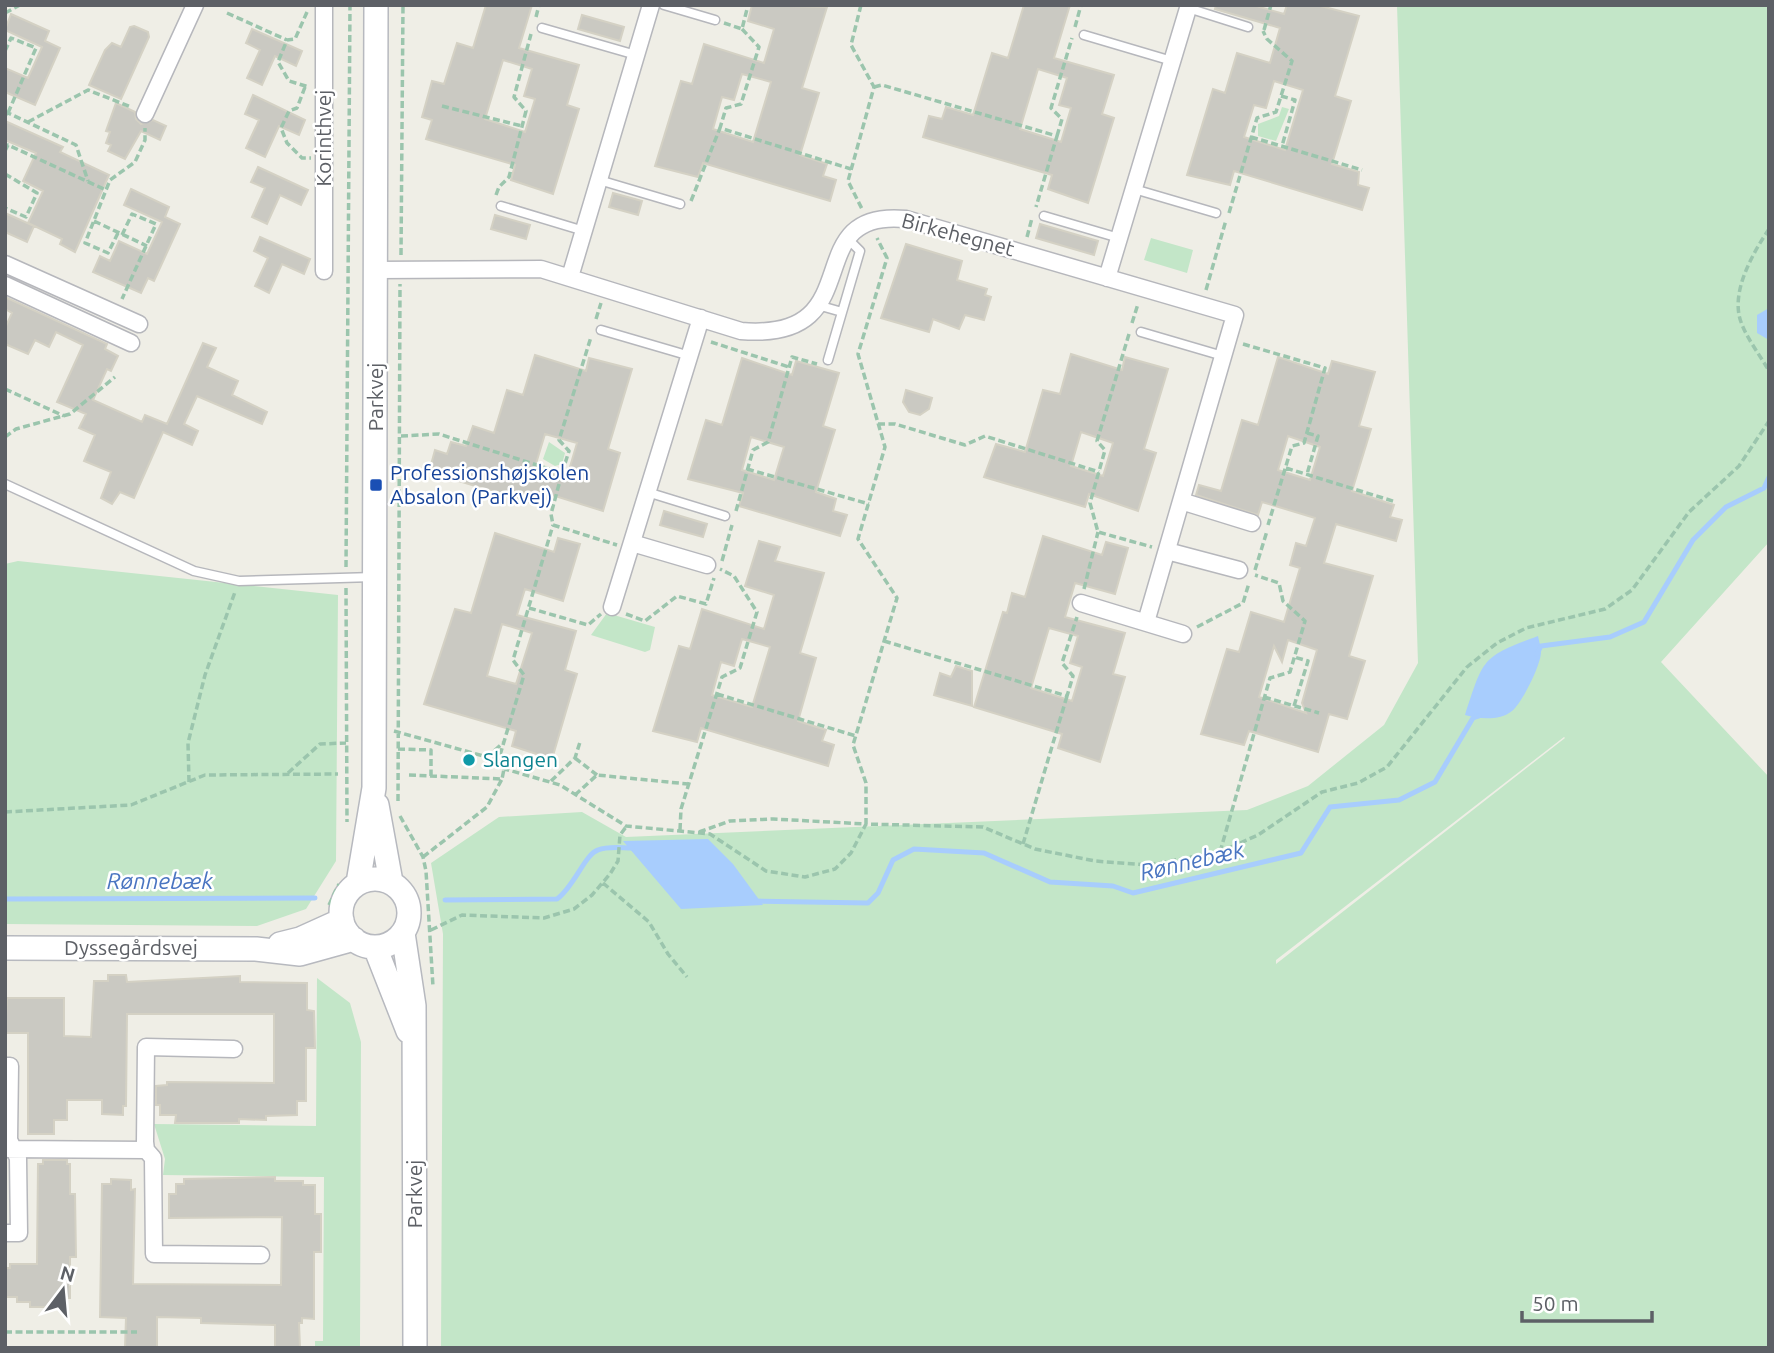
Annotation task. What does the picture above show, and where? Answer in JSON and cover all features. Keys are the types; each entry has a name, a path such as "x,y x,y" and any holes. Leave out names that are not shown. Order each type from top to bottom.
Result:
{"street":[{"path":"145,114 195,5"},
{"name":"Korinthvej","path":"324,5 324,271"},
{"name":"Parkvej","path":"350,880 386,731 377,577 376,5"},
{"path":"570,277 651,5"},
{"path":"1107,278 1188,7"},
{"name":"Birkehegnet","path":"869,221 889,217 906,219 1235,315 1146,622"},
{"path":"375,270 541,269 741,331 768,333 789,329 821,306 847,238 853,230 869,221"},
{"path":"5,264 139,324"},
{"path":"5,285 131,343"},
{"path":"612,607 701,318"},
{"path":"1181,502 1260,525"},
{"path":"631,546 712,566"},
{"path":"1167,551 1245,572"},
{"path":"1081,603 1183,634"},
{"name":"Parkvej","path":"374,788 391,882"},
{"path":"374,878 391,882 404,893 410,909 403,933 391,943 349,931 342,903 350,880 374,878"},
{"name":"Parkvej","path":"349,931 412,1040"},
{"name":"Dyssegårdsvej","path":"5,948 256,949 349,931"},
{"name":"Parkvej","path":"403,933 414,1006 415,1348"},
{"path":"234,1049 146,1047 146,1150 153,1158 154,1254 261,1255"},
{"path":"5,1066 10,1066 10,1149 18,1158 19,1233 5,1233"},
{"path":"10,1149 146,1150"}],"lane":[{"path":"664,5 715,20"},
{"path":"1188,7 1248,27"},
{"path":"542,27 636,55"},
{"path":"1084,35 1172,61"},
{"path":"599,180 680,204"},
{"path":"1134,189 1216,214"},
{"path":"500,206 584,231"},
{"path":"1044,216 1119,238"},
{"path":"828,360 860,251 847,238"},
{"path":"821,306 842,312"},
{"path":"601,330 690,356"},
{"path":"1141,332 1223,356"},
{"path":"5,484 194,571 239,581 377,577"},
{"path":"647,492 725,516"}],"path":[{"path":"5,13 20,5"},
{"path":"227,13 287,40 295,38 311,5"},
{"path":"346,825 350,5"},
{"path":"386,731 401,436 400,269 404,5"},
{"path":"500,206 493,203 499,187 509,177 526,111 514,97 539,5"},
{"path":"742,29 748,5"},
{"path":"347,729 386,731 491,760 505,769 551,781 626,826 710,834 766,871 805,877 835,869 851,853 866,824 866,783 853,745 897,598 858,539 885,447 858,354 887,258 848,181 874,87 851,45 861,5"},
{"path":"1022,253 1062,119 1051,108 1081,5"},
{"path":"1201,305 1257,118 1276,112 1292,61 1266,38 1264,31 1271,5"},
{"path":"680,204 689,206 703,177 726,108 740,104 759,47 742,29 715,20"},
{"path":"1248,27 1264,31"},
{"path":"5,51 11,38 36,48 7,114 76,145 88,181"},
{"path":"287,40 278,62 289,81 306,87 324,83"},
{"path":"874,87 882,85 1057,136"},
{"path":"306,87 297,108 289,111 281,128 287,143 302,158 324,158"},
{"path":"28,122 88,90 151,116 143,133 145,140 135,162 110,180 86,244 108,253 132,214 156,224 115,314"},
{"path":"1281,96 1295,100 1282,146"},
{"path":"442,106 522,126"},
{"path":"720,128 851,169"},
{"path":"1251,137 1362,170"},
{"path":"5,151 8,145 106,190"},
{"path":"5,174 37,192 26,217 5,208"},
{"path":"93,222 147,246"},
{"path":"1769,229 1753,254 1740,293 1740,321 1769,371"},
{"path":"497,765 524,675 513,660 553,525 551,514 569,452 559,440 606,288"},
{"path":"1023,844 1073,676 1062,663 1081,603 1098,532 1090,503 1105,450 1097,441 1142,288"},
{"path":"695,338 789,367"},
{"path":"1183,634 1243,603 1245,572 1260,525 1286,468 1292,446 1304,443 1325,368 1228,340"},
{"path":"529,608 588,625 612,607 645,621 677,596 706,604 712,566 753,450 768,442 792,357 826,366 828,360"},
{"path":"5,438 16,429 66,416 115,377"},
{"path":"5,389 66,416"},
{"path":"699,833 730,821 773,819 983,827 1023,844 1095,861 1147,865 1220,852 1258,835 1322,792 1358,783 1387,768 1467,667 1497,643 1526,628 1605,609 1632,590 1689,513 1739,466 1769,421"},
{"path":"878,424 895,424 965,445 985,436 1099,472"},
{"path":"1307,433 1318,436 1307,474"},
{"path":"401,436 439,434 562,473"},
{"path":"1286,468 1396,502"},
{"path":"747,469 869,504"},
{"path":"553,525 631,546"},
{"path":"1098,532 1167,551"},
{"path":"680,831 679,818 722,677 740,668 757,612 734,576 712,566"},
{"path":"1220,852 1270,678 1290,672 1305,621 1283,601 1279,583 1245,572"},
{"path":"189,782 188,743 191,729 205,676 239,581"},
{"path":"884,641 1067,696"},
{"path":"1294,657 1308,661 1294,706"},
{"path":"717,694 856,736"},
{"path":"1265,697 1319,713"},
{"path":"491,760 495,750 505,741"},
{"path":"551,781 575,758 580,742"},
{"path":"286,775 320,744 347,743"},
{"path":"398,749 431,750 431,776"},
{"path":"575,758 597,775 689,784"},
{"path":"423,857 487,807 505,769"},
{"path":"5,812 131,805 205,775 338,774"},
{"path":"409,775 502,779"},
{"path":"575,794 597,775"},
{"path":"431,930 462,915 544,918 574,908 603,883 618,861 620,835 626,826"},
{"path":"349,931 334,891 350,880"},
{"path":"603,883 649,922 668,954 687,977"},
{"path":"5,1332 137,1332"}],"green space":[{"path":"1397,5 1769,5 1769,542 1661,662 1769,777 1769,1348 441,1348 443,934 431,863 499,817 582,812 626,837 1247,810 1308,786 1384,725 1418,663","holes":["1565,738 1276,964 1276,960"]},
{"path":"1282,107 1289,109 1276,141 1258,136 1258,124 1279,116"},
{"path":"1151,238 1193,250 1187,273 1144,260"},
{"path":"549,442 565,453 562,464 555,466 543,459"},
{"path":"18,561 338,595 336,861 306,909 257,926 5,924 5,564"},
{"path":"607,613 655,627 650,650 645,652 591,635"},
{"path":"317,978 350,1003 361,1042 360,1348 315,1348 315,1341 323,1341 324,1177 163,1175 165,1159 154,1124 316,1126"}],"water":[{"path":"1769,308 1769,340 1757,333 1757,315"},
{"path":"1538,636 1541,652 1538,666 1516,707 1495,718 1465,715 1476,682 1487,662 1505,649"},
{"path":"708,839 733,864 763,905 681,909 623,841"}],"building":[{"path":"486,5 532,5 519,48 579,65 567,105 579,109 553,194 511,180 515,165 426,139 432,120 422,117 432,81 444,84 457,43 473,48","holes":["503,60 532,69 524,96 535,99 525,132 485,119"]},
{"path":"752,5 827,7 802,88 819,93 800,155 827,164 823,176 836,180 830,201 703,163 698,177 655,166 681,81 692,84 704,44 764,63 774,29 748,21","holes":["742,74 771,82 753,142 713,129 722,97 734,100"]},
{"path":"1024,5 1070,5 1054,58 1114,75 1102,114 1114,118 1088,203 1048,189 1052,175 923,137 929,116 942,119 946,107 973,115 992,53 1008,58","holes":["1038,69 1067,78 1059,105 1071,108 1061,142 1020,129"]},
{"path":"1216,5 1253,5 1284,14 1287,5 1317,5 1359,16 1335,96 1351,101 1332,164 1359,172 1358,185 1369,188 1362,210 1234,171 1230,185 1187,175 1213,89 1225,93 1237,53 1270,63 1280,28 1215,9","holes":["1274,81 1303,90 1285,150 1244,137 1254,105 1266,108"]},
{"path":"11,14 49,31 45,41 60,48 35,105 5,92 5,68 28,78 42,47 5,30"},
{"path":"582,15 624,27 620,41 578,29"},
{"path":"130,27 148,32 149,37 121,99 89,85 105,50 112,43 121,47"},
{"path":"252,29 302,51 296,66 275,56 262,85 247,78 260,50 246,43"},
{"path":"253,95 305,120 299,135 279,126 265,157 246,148 259,120 245,114"},
{"path":"116,103 135,112 136,119 141,124 153,120 166,126 160,140 141,131 125,159 108,151 111,145 106,143 110,132 106,131"},
{"path":"5,121 63,147 60,152 109,175 75,252 60,244 62,239 28,223 43,191 23,181 36,153 5,140"},
{"path":"258,167 308,190 301,205 280,195 267,224 252,217 265,188 251,182"},
{"path":"131,189 169,207 165,217 180,224 154,281 148,278 141,293 93,272 100,256 110,261 119,241 147,254 162,222 124,205"},
{"path":"613,193 642,201 638,215 609,207"},
{"path":"5,213 34,226 27,242 5,232"},
{"path":"495,215 530,225 526,239 491,229"},
{"path":"1040,224 1098,241 1094,255 1036,238"},
{"path":"260,237 310,259 304,274 282,264 269,293 255,286 268,258 254,251"},
{"path":"906,244 962,261 957,280 987,289 985,295 991,297 984,320 965,315 959,329 933,319 929,332 881,318"},
{"path":"5,297 107,344 105,349 118,356 111,371 107,369 93,400 142,422 145,415 167,424 203,343 216,348 207,367 238,381 232,395 267,412 262,424 197,396 184,424 198,431 192,445 163,432 134,498 120,492 112,504 101,498 111,472 84,461 95,435 79,428 86,414 57,402 83,345 56,332 49,347 35,340 28,354 5,344 5,328 12,313 5,309"},
{"path":"1071,354 1122,370 1125,357 1168,369 1144,449 1156,453 1138,511 1089,494 1085,507 984,477 996,444 1025,452 1043,390 1060,394","holes":["1081,432 1113,443 1103,476 1071,466"]},
{"path":"535,355 586,371 589,358 632,369 608,449 620,453 603,511 552,495 548,508 429,472 435,450 447,454 451,442 466,446 473,426 494,433 507,390 523,395","holes":["545,434 577,443 567,477 535,467"]},
{"path":"1278,357 1328,374 1332,361 1375,372 1359,426 1371,429 1352,491 1394,505 1390,517 1402,520 1396,541 1336,524 1324,563 1373,576 1349,656 1365,661 1347,719 1329,714 1318,752 1249,731 1244,745 1201,734 1227,649 1239,652 1251,612 1284,622 1300,568 1290,565 1296,543 1306,546 1315,518 1262,502 1258,515 1196,495 1199,485 1221,491 1242,420 1258,425","holes":["1288,436 1320,447 1310,480 1278,470","1288,640 1317,650 1302,703 1306,713 1259,697 1274,646 1282,662"]},
{"path":"742,358 792,375 796,361 839,373 823,426 835,430 816,492 836,499 833,511 847,515 840,536 739,506 743,493 688,479 706,420 722,425","holes":["751,437 784,447 774,480 742,470"]},
{"path":"906,390 932,398 929,409 920,415 909,412 903,402"},
{"path":"664,511 707,524 703,537 660,525"},
{"path":"495,533 554,552 558,538 580,544 563,601 525,589 517,615 576,631 565,670 577,674 552,759 512,746 516,731 424,704 455,609 471,613","holes":["502,624 532,633 516,684 487,676"]},
{"path":"1043,536 1102,555 1106,542 1128,548 1115,594 1075,583 1065,617 1125,633 1113,674 1125,677 1100,762 1058,748 1062,734 974,707 1003,612 1007,613 1012,593 1025,597","holes":["1049,628 1078,636 1070,663 1082,667 1072,701 1031,688"]},
{"path":"759,541 780,547 775,561 824,573 800,653 816,658 798,721 826,730 822,741 834,745 828,766 701,728 697,742 653,731 679,646 690,649 702,609 764,629 774,595 745,586","holes":["742,639 770,647 752,707 712,695 721,662 734,666"]},
{"path":"956,666 972,671 972,706 934,695 940,673 951,677"},
{"path":"108,975 126,975 127,982 240,976 240,982 307,983 307,1010 314,1011 315,1048 306,1048 306,1101 297,1101 297,1115 266,1116 266,1120 239,1119 239,1123 175,1123 176,1115 160,1115 160,1105 156,1105 156,1086 167,1085 167,1082 274,1083 274,1014 127,1014 126,1106 123,1106 123,1115 102,1114 102,1100 67,1100 67,1120 54,1120 54,1134 28,1134 28,1033 5,1033 7,998 64,998 64,1036 91,1037 94,981 108,981"},
{"path":"43,1160 67,1160 67,1164 70,1164 70,1194 75,1194 76,1257 70,1257 70,1298 57,1298 57,1307 30,1307 30,1302 17,1302 17,1297 5,1297 5,1268 10,1268 10,1264 37,1264 38,1164 43,1164"},
{"path":"275,1177 275,1181 303,1181 303,1185 315,1185 315,1214 321,1214 321,1252 314,1252 314,1319 302,1318 302,1323 299,1323 300,1348 275,1348 275,1325 201,1323 201,1318 157,1317 157,1348 125,1348 126,1318 100,1317 102,1184 111,1184 111,1179 131,1180 131,1190 135,1189 133,1284 281,1285 282,1217 169,1218 169,1194 176,1194 176,1184 184,1184 184,1179"}],"waterway":[{"name":"Rønnebæk","path":"1537,654 1541,646 1610,637 1644,622 1693,540 1726,507 1764,488 1769,477"},
{"name":"Rønnebæk","path":"753,901 868,903 878,893 893,860 914,849 984,853 1050,882 1113,886 1133,893 1301,853 1330,807 1399,800 1435,782 1473,718 1479,716"},
{"name":"Rønnebæk","path":"445,900 557,899 593,853 606,848 632,848"},
{"name":"Rønnebæk","path":"5,899 315,898"}],"place":[{"name":"Professionshøjskolen Absalon (Parkvej)","path":"376,485"},
{"name":"Slangen","path":"469,760"}]}
